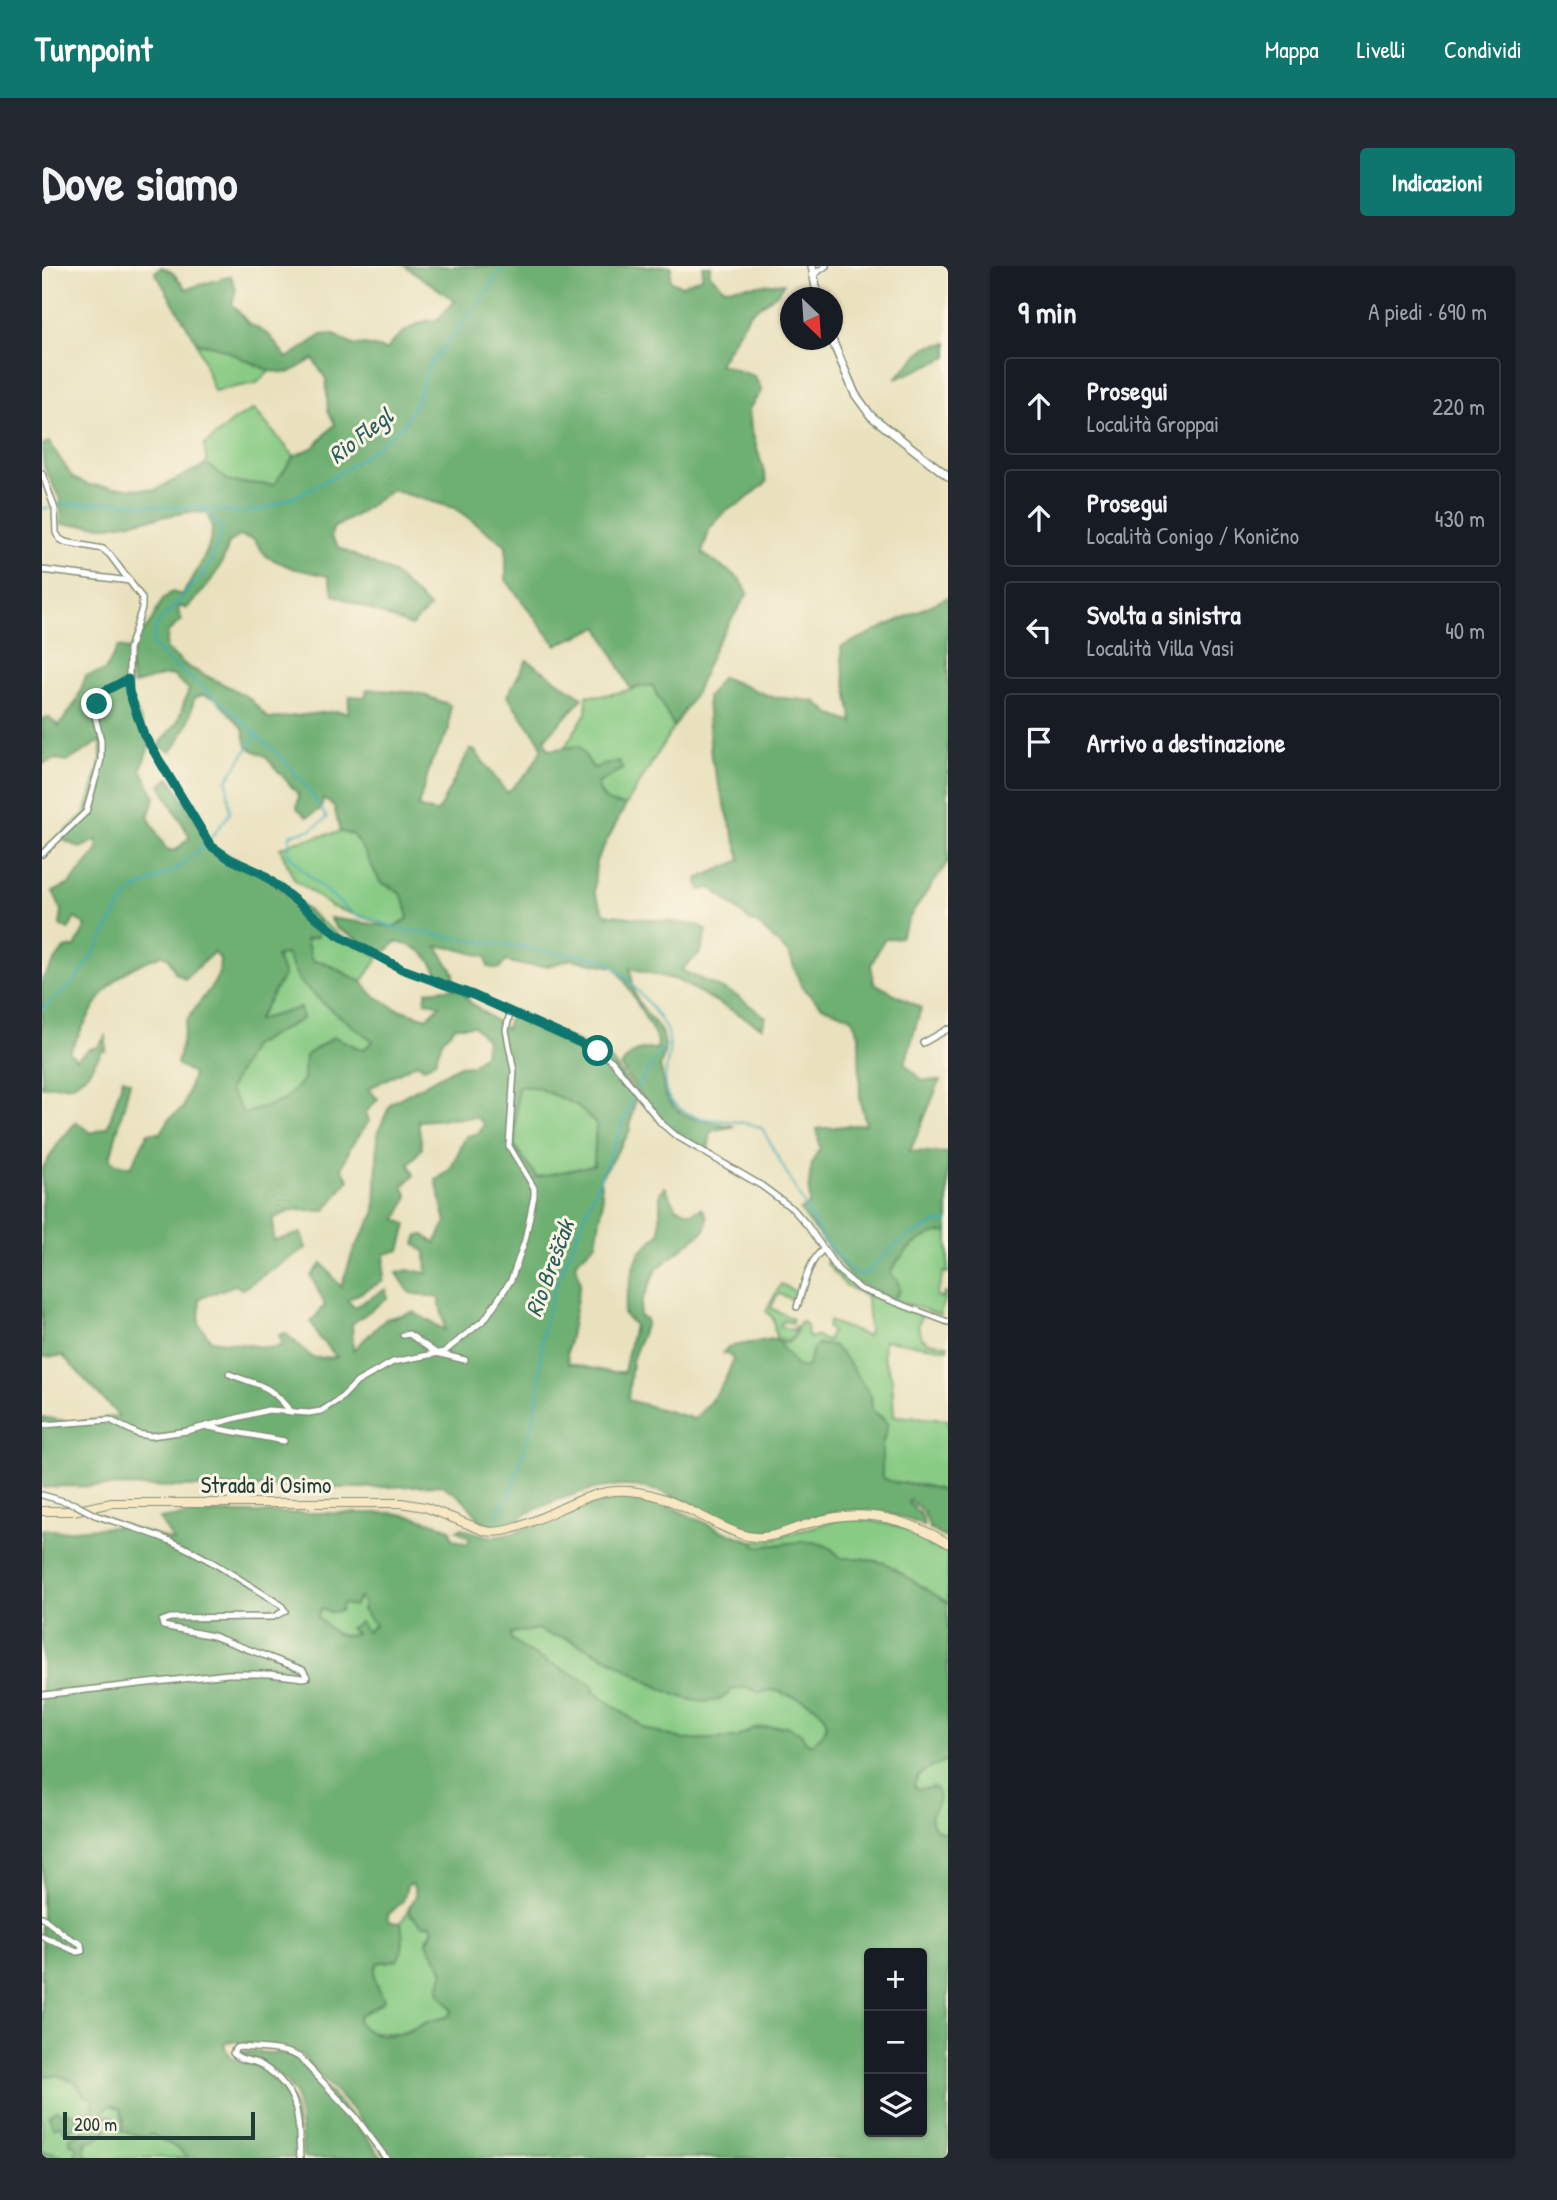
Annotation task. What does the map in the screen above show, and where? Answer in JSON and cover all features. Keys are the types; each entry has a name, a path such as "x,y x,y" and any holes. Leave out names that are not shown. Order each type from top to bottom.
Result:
{"main road":[{"name":"Strada di Osimo","path":"42,1511 73,1511 112,1503 401,1503 425,1507 494,1533 514,1528 595,1493 629,1491 672,1501 739,1534 755,1537 768,1537 840,1515 860,1514 907,1522 948,1543"}],"street":[{"path":"811,266 816,287"},
{"path":"813,275 826,266"},
{"path":"836,350 855,394 871,416 948,476"},
{"path":"42,473 55,509 56,533 60,539 103,549 142,598 142,608 128,649 129,692 144,735 211,846 230,859 261,873 338,935 402,969 473,995 605,1056 612,1061 661,1123 675,1135 762,1186 793,1209 838,1270 859,1289 948,1322"},
{"path":"42,570 130,581"},
{"path":"42,854 86,812 101,760 101,740 95,716 97,704 103,692 128,679"},
{"path":"42,1425 110,1420 138,1434 151,1436 268,1410 309,1413 321,1411 340,1399 357,1382 393,1362 444,1352 485,1319 511,1280 525,1240 534,1196 534,1188 509,1146 514,1071 506,1030 510,1013"},
{"path":"923,1043 948,1029"},
{"path":"797,1307 812,1264 824,1249"},
{"path":"403,1335 409,1334 436,1353 464,1360"},
{"path":"229,1374 263,1384 277,1394 291,1412"},
{"path":"205,1426 284,1441"},
{"path":"42,1495 74,1504 96,1515 174,1543 217,1564 281,1605 285,1611 279,1616 162,1620 163,1626 213,1636 302,1670 307,1676 303,1678 270,1674 228,1674 42,1695"},
{"path":"42,1917 81,1944 82,1951 77,1952 42,1936"},
{"path":"300,2158 298,2118 293,2096 284,2084 262,2065 235,2056 233,2053 236,2048 284,2052 299,2057 354,2115 386,2158"}],"green space":[{"path":"405,266 671,266 670,280 681,286 702,277 703,266 711,266 709,273 724,288 784,283 778,293 750,313 719,364 754,376 762,390 749,409 751,428 767,482 743,502 727,510 710,528 702,553 740,579 748,593 715,646 696,692 674,727 652,685 630,688 599,627 556,645 506,580 506,545 454,508 392,490 333,528 331,537 339,548 393,573 430,608 411,626 334,595 328,576 292,568 267,557 253,539 239,536 229,543 217,571 200,594 186,609 180,606 178,611 182,620 168,632 166,649 188,667 249,698 269,719 338,711 348,713 350,696 365,697 367,689 418,693 450,705 449,730 431,763 418,807 437,813 470,749 475,751 507,793 530,770 542,749 539,740 507,696 527,660 583,698 544,740 549,750 579,746 593,768 619,761 622,769 597,784 601,795 607,801 626,805 596,861 594,892 605,914 698,925 707,930 701,952 681,970 734,994 766,1017 762,1027 677,980 630,968 638,1001 663,1037 664,1055 660,1067 664,1091 670,1103 694,1118 734,1126 711,1131 708,1151 679,1135 663,1121 643,1099 621,1067 636,1052 657,1049 658,1041 615,967 571,959 548,966 506,961 499,969 488,967 486,957 437,946 454,973 454,980 440,977 428,957 412,946 396,942 384,953 336,928 330,918 393,927 408,919 406,904 401,895 380,882 365,852 352,834 340,832 334,806 323,799 321,809 307,817 297,808 299,795 265,756 247,747 243,728 215,698 202,695 194,698 186,726 171,752 159,745 178,721 189,689 172,675 133,685 130,660 134,642 149,625 163,599 172,592 182,595 201,564 209,546 212,529 207,513 189,512 109,526 62,524 60,499 44,467 42,445 49,442 73,478 89,485 155,490 207,464 230,482 274,485 294,456 314,447 335,424 328,411 326,379 313,359 289,373 270,371 215,346 197,343 155,272 162,267 173,273 186,289 231,276 236,289 232,304 247,322 269,335 287,358 322,335 332,334 355,346 365,345 387,350 409,329 423,322 437,320 455,301"},
{"path":"197,343 215,346 270,371 257,383 214,391"},
{"path":"948,343 948,357 895,379 926,347"},
{"path":"254,409 294,456 275,485 230,482 207,464 204,446 233,421"},
{"path":"948,597 948,862 912,913 900,937 884,939 871,965 874,983 921,1008 905,1064 922,1080 940,1081 910,1151 948,1153 948,1232 921,1239 900,1258 890,1273 898,1281 900,1290 893,1299 854,1282 800,1210 809,1204 811,1168 820,1148 817,1129 866,1124 860,1101 859,1034 851,1017 823,1007 802,988 789,954 758,924 749,920 712,888 701,890 697,879 741,860 711,758 707,698 722,677 772,697 815,701 832,715 853,723 841,647"},
{"path":"118,647 129,649 129,692 150,744 141,769 155,797 148,817 166,849 175,851 190,837 160,785 170,778 211,846 261,873 318,919 318,937 306,939 312,961 323,962 362,982 373,995 395,1008 427,1018 440,1005 425,1001 427,991 456,988 461,990 470,1002 506,1029 510,1013 598,1051 612,1061 636,1094 629,1133 600,1179 603,1202 596,1243 575,1263 580,1282 567,1353 568,1363 609,1372 624,1372 634,1325 623,1313 634,1265 641,1251 660,1233 660,1193 665,1187 676,1207 691,1213 702,1208 707,1216 706,1229 657,1269 642,1300 639,1316 646,1319 646,1323 632,1361 628,1400 695,1419 718,1392 726,1377 733,1359 723,1353 728,1347 773,1339 779,1342 796,1366 805,1368 814,1348 833,1345 847,1360 871,1396 872,1410 887,1423 882,1444 882,1477 898,1483 948,1491 948,1539 930,1529 924,1513 910,1500 909,1503 922,1516 924,1526 880,1512 852,1511 822,1515 774,1530 755,1532 734,1527 673,1496 636,1487 600,1488 565,1497 496,1527 484,1525 464,1500 441,1485 359,1488 42,1488 42,1417 75,1423 119,1416 63,1356 42,1357 42,1169 76,1122 92,1133 108,1127 123,1078 130,1082 110,1159 116,1164 131,1167 148,1133 161,1133 170,1118 183,1108 193,1074 177,1064 187,1020 219,973 220,959 214,952 185,979 175,972 169,958 162,955 128,971 103,994 69,1052 76,1059 89,1049 98,1047 106,1036 106,1051 103,1050 87,1074 72,1085 42,1088 42,979 64,949 75,947 86,926 75,918 68,930 60,925 62,911 53,892 70,884 98,850 97,840 80,848 59,838 86,812 101,760 101,741 68,761 55,759 42,764 42,719 49,717 59,726 76,702 86,676 105,671","holes":["286,954 300,982 330,1009 373,1041 363,1050 334,1037 305,1056 304,1079 285,1100 244,1114 229,1090 252,1046 302,1019 300,1008 257,1020 284,975 276,957","456,1026 474,1026 486,1039 484,1054 473,1065 458,1066 391,1103 378,1132 375,1214 354,1249 341,1287 322,1263 311,1276 325,1305 311,1322 319,1338 337,1357 313,1358 285,1333 279,1335 282,1345 270,1348 211,1340 199,1324 200,1298 235,1285 242,1289 306,1248 301,1233 273,1241 273,1219 292,1210 325,1211 349,1180 342,1168 350,1148 369,1121 366,1112 378,1099 368,1089 417,1063 424,1068 435,1061 443,1039","518,1086 538,1088 576,1105 596,1124 594,1165 537,1177 514,1145","476,1117 484,1124 479,1133 466,1136 450,1170 436,1180 446,1222 435,1243 424,1235 418,1235 415,1244 426,1253 427,1273 408,1270 397,1273 410,1293 439,1298 445,1330 413,1312 386,1319 353,1350 352,1324 387,1298 386,1289 354,1307 347,1300 383,1281 385,1254 400,1250 407,1225 397,1219 408,1196 403,1186 414,1175 409,1164 422,1148 418,1121"]},
{"path":"652,685 674,727 626,805 610,802 601,795 597,784 622,769 593,768 579,746 564,748 586,713 587,695 611,694"},
{"path":"340,832 352,834 365,852 380,882 402,895 408,920 393,927 332,907 294,879 280,848 297,841"},
{"path":"318,919 338,935 379,957 362,982 324,962 312,961 306,938 318,936"},
{"path":"286,954 300,982 330,1009 374,1041 363,1050 334,1037 305,1056 304,1079 285,1100 244,1114 229,1090 252,1045 302,1019 300,1008 256,1021 284,975 276,957"},
{"path":"518,1086 538,1088 577,1105 596,1124 594,1165 536,1178 514,1145"},
{"path":"948,1230 948,1273 944,1272 936,1296 942,1298 944,1293 946,1294 940,1315 893,1299 899,1294 889,1271 890,1259 927,1231"},
{"path":"830,1260 855,1288 922,1314 918,1326 922,1338 928,1342 948,1345 948,1349 884,1340 883,1356 892,1378 894,1416 948,1420 948,1491 898,1483 882,1477 882,1443 885,1437 883,1418 872,1410 871,1396 833,1345 818,1344 805,1368 796,1366 780,1346 779,1342 793,1339 799,1324 803,1322 807,1325 808,1336 812,1338 814,1336 827,1341 832,1331 827,1328 829,1321 867,1336 867,1297 845,1285 826,1262"},
{"path":"781,1284 800,1294 796,1301 780,1294 771,1308 793,1319 792,1323 783,1321 780,1326 792,1330 796,1325 794,1335 786,1342 776,1338 773,1318 766,1311"},
{"path":"619,1496 637,1497 662,1503 725,1532 753,1541 756,1546 811,1542 830,1548 841,1558 860,1558 885,1563 948,1603 948,1764 945,1760 922,1774 914,1786 917,1789 936,1788 939,1799 930,1817 936,1828 948,1834 948,2158 388,2158 350,2107 301,2055 294,2051 232,2041 224,2043 233,2059 255,2065 265,2071 278,2081 291,2099 296,2120 297,2158 188,2158 152,2134 145,2137 122,2131 124,2119 121,2109 112,2105 102,2112 105,2116 114,2117 103,2120 107,2130 98,2138 86,2142 84,2153 88,2156 74,2158 78,2148 70,2143 70,2137 84,2133 81,2123 64,2130 60,2125 53,2127 49,2116 57,2110 64,2115 79,2112 87,2115 93,2107 93,2097 84,2096 75,2081 57,2075 42,2076 42,1529 61,1531 123,1526 174,1541 159,1519 200,1513 390,1513 443,1526 450,1529 452,1539 467,1544 470,1539 457,1530 461,1528 488,1536 507,1535 587,1502","holes":["359,1597 364,1603 362,1610 375,1625 366,1632 360,1622 349,1628 356,1633 339,1635 317,1617 321,1609 330,1612 340,1611 342,1604 354,1606","535,1629 572,1640 653,1684 689,1699 705,1702 720,1699 731,1690 747,1687 760,1693 770,1690 780,1692 818,1709 826,1720 826,1727 823,1734 811,1745 801,1733 787,1726 754,1728 736,1738 685,1740 646,1729 594,1692 590,1683 524,1650 511,1639 510,1634","410,1884 413,1885 416,1896 409,1908 410,1914 422,1925 431,1924 433,1929 427,1943 444,1971 439,1989 452,2009 451,2014 403,2033 376,2034 361,2026 358,2021 360,2016 384,2000 376,1982 375,1968 377,1963 397,1960 401,1951 401,1923 388,1920 388,1915 403,1901"]},
{"path":"841,1519 897,1526 948,1550 948,1603 885,1563 860,1558 841,1558 830,1548 810,1542 756,1546 753,1541 768,1540"},
{"path":"359,1597 364,1603 362,1610 376,1625 366,1633 360,1623 350,1628 357,1633 339,1635 317,1617 321,1608"},
{"path":"535,1629 566,1638 652,1684 726,1696 731,1690 747,1687 760,1693 770,1690 780,1692 818,1709 826,1720 826,1727 811,1746 786,1726 754,1728 736,1738 685,1740 646,1729 594,1692 589,1683 524,1650 511,1639 510,1634"},
{"path":"945,1760 948,1764 948,1834 938,1830 931,1820 934,1808 933,1787 917,1790 914,1786 921,1773"},
{"path":"409,1908 410,1914 431,1924 433,1929 427,1939 444,1971 439,1989 452,2009 451,2014 443,2020 436,2019 399,2034 365,2031 358,2021 360,2016 383,2002 374,1976 377,1963 397,1960 402,1942 401,1923"},
{"path":"241,2051 287,2054 297,2059 346,2110 382,2158 303,2158 295,2093 260,2061 239,2054"},
{"path":"57,2075 75,2081 78,2087 94,2100 87,2115 57,2125 81,2123 83,2126 84,2134 79,2134 74,2158 42,2152 42,2076"},
{"path":"111,2105 121,2109 123,2126 127,2133 166,2140 178,2147 188,2158 88,2158 84,2153 88,2142 105,2116 102,2112"},
{"path":"42,2152 70,2158 42,2158"}],"waterway":[{"name":"Rio Flegl","path":"203,508 238,513 264,509 305,492 340,473 375,448 405,423 430,364 474,310 504,266"},
{"path":"57,505 117,502 201,507 223,529 208,568 157,625 152,645 231,711 302,780 327,818 312,829 290,835 288,853 308,875 352,913 403,930 604,959 639,992 667,1032 669,1050 665,1088 668,1097 675,1105 696,1116 762,1128 822,1238 850,1271 861,1275 867,1273 885,1254 910,1235 940,1222 948,1222"},
{"path":"42,509 51,507"},
{"path":"210,839 230,813 227,780 257,734"},
{"path":"42,1009 74,982 122,904 133,891 178,868 205,844"},
{"name":"Rio Breščak","path":"496,1516 510,1492 531,1431 539,1390 543,1329 552,1295 634,1092 649,1068 670,1044"}],"route":[{"path":"97,704 103,692 128,679 129,692 144,735 211,846 230,859 261,873 338,935 402,969 473,995 598,1051"}]}
